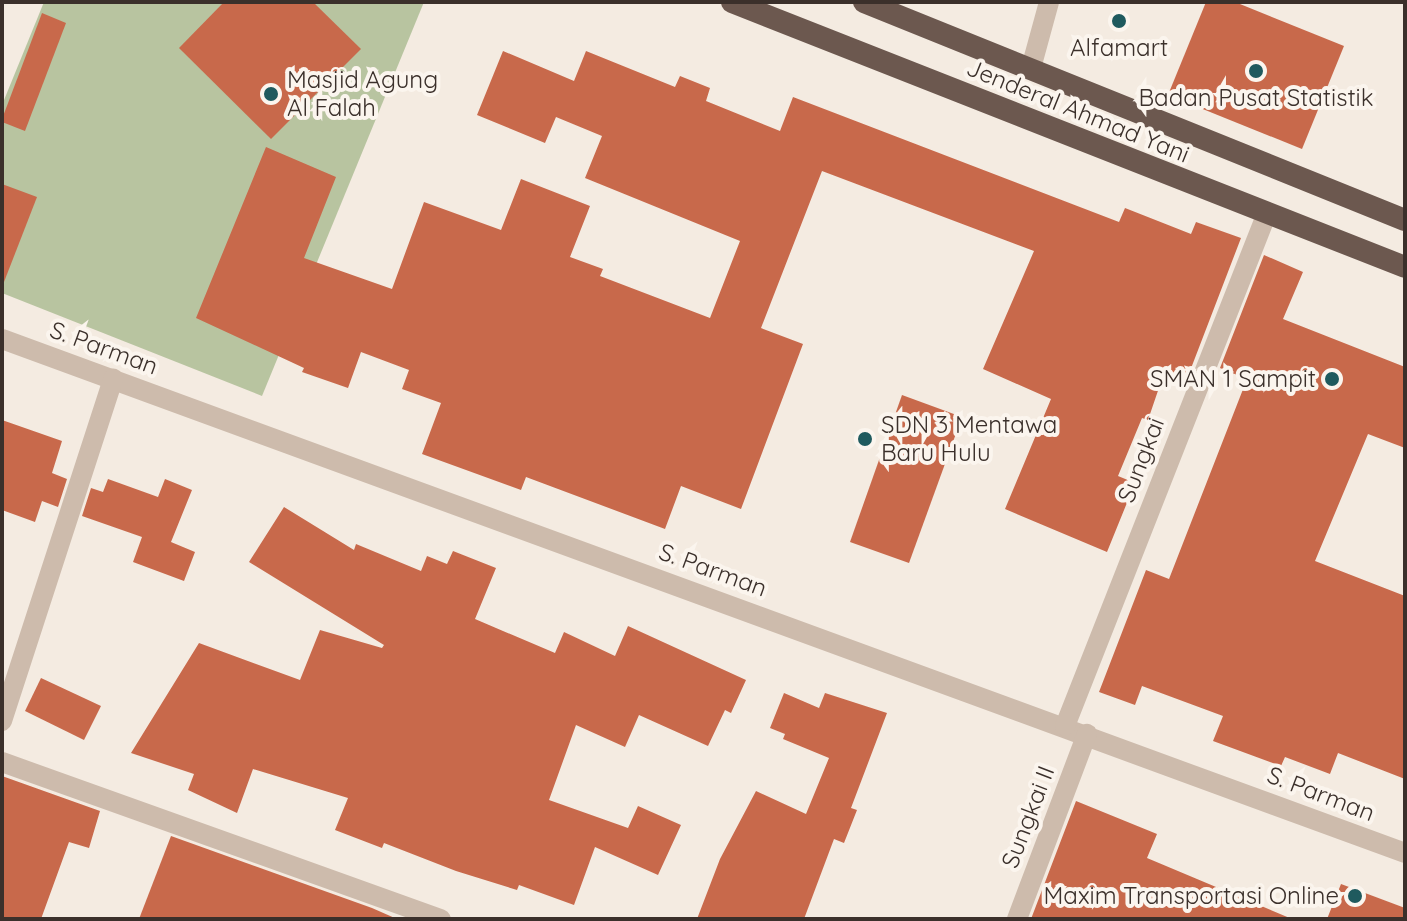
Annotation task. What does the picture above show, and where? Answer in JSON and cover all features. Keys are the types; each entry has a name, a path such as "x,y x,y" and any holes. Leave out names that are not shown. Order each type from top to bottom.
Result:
{"highway":[{"name":"Jenderal Ahmad Yani","path":"732,2 1405,267"},
{"name":"Jenderal Ahmad Yani","path":"864,2 1405,220"}],"street":[{"path":"1031,68 1049,2"},
{"name":"Sungkai","path":"1065,726 1267,213"},
{"name":"S. Parman","path":"2,339 1405,853"},
{"path":"2,721 113,379"},
{"name":"Sungkai II","path":"1017,919 1087,734"},
{"path":"2,762 441,919"}],"green space":[{"path":"44,2 424,2 262,396 2,293 2,105"}],"building":[{"name":"Masjid Agung Al Falah","path":"224,2 313,2 361,49 271,139 179,48"},
{"name":"Badan Pusat Statistik","path":"1206,2 1235,2 1344,46 1302,149 1168,95"},
{"path":"42,13 66,23 25,131 2,122 2,119"},
{"path":"503,51 574,81 586,51 675,87 680,76 710,88 706,101 780,131 793,97 1119,222 1125,208 1191,234 1196,222 1241,238 1185,384 1163,376 1148,420 1142,418 1118,476 1135,483 1107,552 1005,509 1051,399 983,369 1034,251 822,171 761,328 803,344 741,509 681,486 665,529 526,477 521,490 422,454 441,403 402,389 409,370 361,352 348,388 302,372 304,368 196,318 266,147 336,177 304,258 392,289 424,202 501,230 521,179 590,206 570,257 603,269 600,276 710,318 740,241 585,178 602,136 556,117 545,143 477,115"},
{"path":"2,184 37,197 4,282 2,281"},
{"path":"1264,255 1303,272 1283,319 1405,367 1405,448 1368,434 1315,561 1405,596 1405,779 1338,753 1330,774 1285,757 1281,766 1213,741 1223,716 1142,686 1135,705 1099,692 1146,570 1169,579 1247,379 1220,368"},
{"path":"902,395 962,417 909,563 850,542"},
{"path":"2,420 62,441 52,473 67,479 58,507 42,501 35,522 2,510"},
{"path":"108,479 158,497 165,479 192,490 171,542 195,552 184,581 133,562 142,537 82,516 91,488 103,492"},
{"path":"284,507 354,550 356,544 421,571 427,556 447,564 453,551 496,568 475,619 555,653 564,632 615,656 628,626 746,680 731,713 725,710 708,746 639,715 625,747 576,725 549,800 628,828 638,806 681,825 658,875 595,847 574,905 519,885 517,890 456,871 384,843 382,848 335,830 348,798 253,769 237,813 188,790 194,774 131,753 199,643 300,680 320,630 382,648 384,645 249,562"},
{"path":"41,678 101,706 84,740 25,711"},
{"path":"784,693 819,708 825,693 887,713 851,808 857,810 844,843 834,839 804,919 697,919 720,859 756,791 806,814 829,758 783,739 785,734 770,728"},
{"path":"2,776 100,811 89,848 69,842 41,919 2,919"},
{"path":"1076,801 1157,834 1147,858 1292,919 1031,919"},
{"path":"171,836 372,908 397,919 139,919"},
{"name":"Maxim Transportasi Online","path":"1341,884 1405,908 1405,919 1327,919"}],"place":[{"name":"Alfamart","path":"1119,21"},
{"name":"Badan Pusat Statistik","path":"1256,71"},
{"name":"Masjid Agung Al Falah","path":"271,94"},
{"name":"SMAN 1 Sampit","path":"1332,379"},
{"name":"SDN 3 Mentawa Baru Hulu","path":"865,439"},
{"name":"Maxim Transportasi Online","path":"1355,896"}]}
